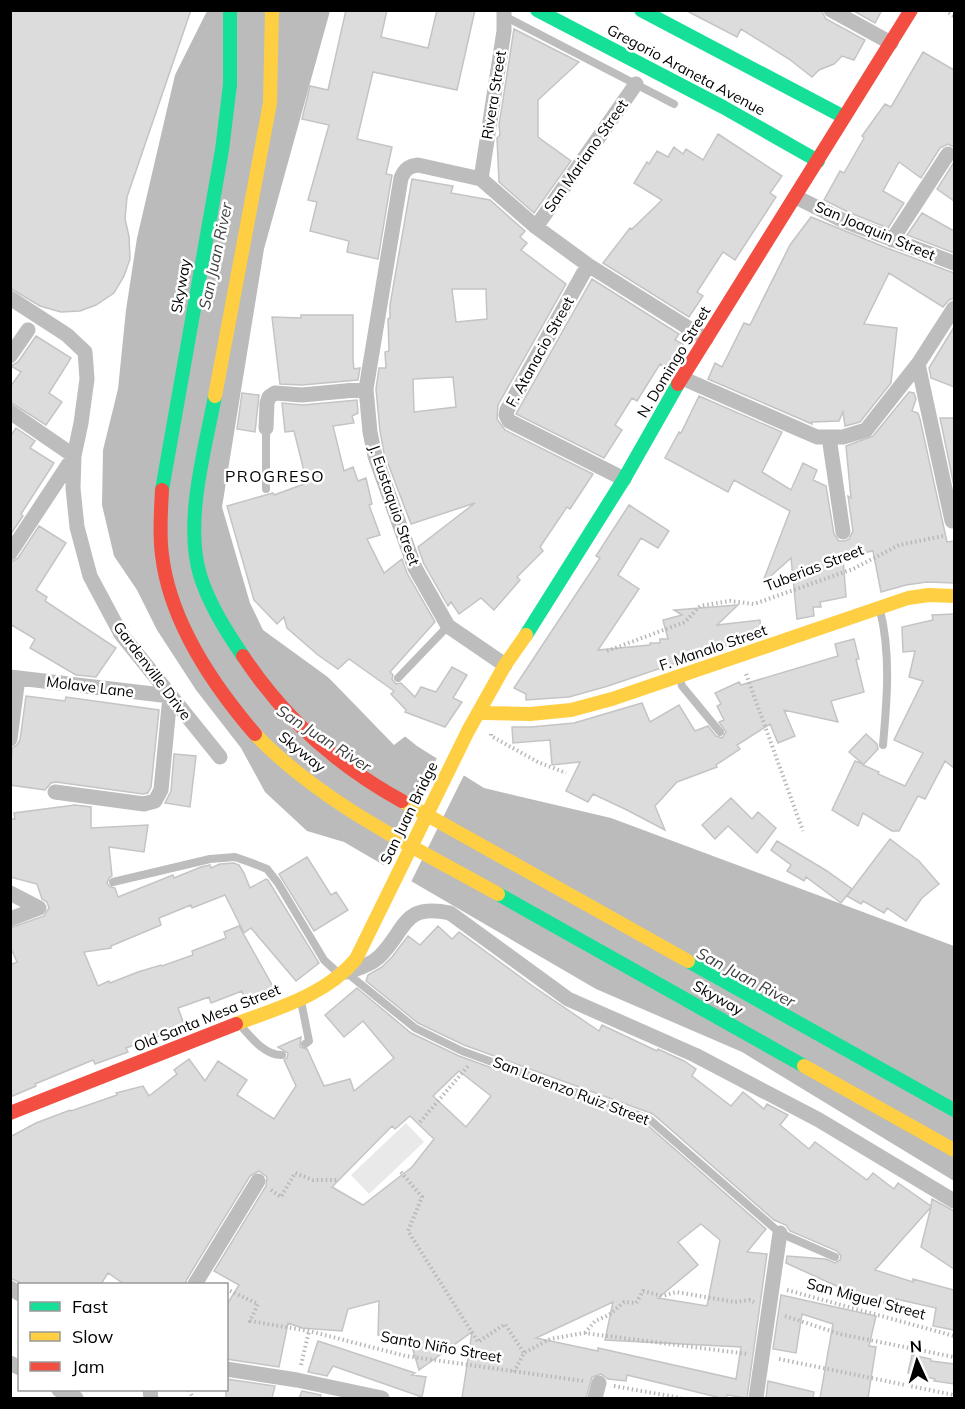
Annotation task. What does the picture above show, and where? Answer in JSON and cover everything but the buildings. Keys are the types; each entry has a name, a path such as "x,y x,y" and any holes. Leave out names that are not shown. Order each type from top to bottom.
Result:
{"main road":[{"name":"Skyway","path":"230,10 230,85 222,150 164,477 160,520 162,557 174,602 183,624 216,683 256,735 282,759 352,812 954,1150"},
{"name":"Skyway","path":"272,10 270,102 200,478 194,530 199,572 218,615 236,646 260,682 301,728 335,757 376,786 954,1110"},
{"name":"Gregorio Araneta Avenue","path":"537,10 723,107 818,161"},
{"name":"Gregorio Araneta Avenue","path":"640,10 844,117"},
{"name":"N. Domingo Street","path":"468,731 485,712 505,665 545,607 624,479 682,378 911,10"},
{"name":"F. Manalo Street","path":"485,712 530,714 571,710 679,677 908,598 929,595 954,596"},
{"name":"San Juan Bridge","path":"379,909 468,731"},
{"name":"Old Santa Mesa Street","path":"10,1113 300,999 344,974 356,959 379,909"}],"street":[{"path":"831,10 891,43"},
{"name":"Rivera Street","path":"481,179 504,31 504,13"},
{"name":"San Mariano Street","path":"536,228 636,84"},
{"path":"892,240 948,154"},
{"name":"J. Eustaquio Street","path":"481,179 418,165 407,168 401,178 366,389 375,456 415,568 448,626 505,665"},
{"path":"481,179 536,228 588,265 706,339"},
{"name":"San Joaquin Street","path":"796,197 844,221 954,263"},
{"name":"F. Atanacio Street","path":"588,265 506,415 509,421 624,479"},
{"name":"Gardenville Drive","path":"10,298 67,335 85,352 87,379 74,456 73,488 77,527 90,576 121,634 220,758"},
{"path":"682,378 817,437 843,438 866,430 918,364 954,308"},
{"path":"10,356 28,330"},
{"path":"918,364 952,521"},
{"path":"267,428 267,403 269,397 275,393 302,395 366,389"},
{"path":"10,412 74,456 10,553"},
{"path":"828,438 843,532"},
{"path":"10,739 14,678"},
{"name":"Molave Lane","path":"14,678 170,696"},
{"path":"55,792 144,804 155,801 161,790 170,696"},
{"path":"10,893 42,907 10,919"},
{"path":"344,974 379,957 411,916 419,911 433,910 450,913 568,999 695,1055 819,1120 954,1201"},
{"path":"196,1283 258,1181"},
{"path":"756,1398 780,1233"},
{"path":"228,1369 297,1380 382,1398"}],"lane":[{"path":"504,13 675,104"},
{"path":"266,489 267,428"},
{"path":"880,607 888,675 884,745"},
{"path":"398,678 448,626"},
{"path":"679,677 682,686 720,732"},
{"name":"San Lorenzo Ruiz Street","path":"113,882 210,859 235,857 267,869 278,883 324,960 416,1028 462,1051 650,1119 780,1233 835,1257"},
{"path":"300,999 306,1018 309,1041 305,1044"},
{"path":"238,1023 270,1053 282,1055"}],"path":[{"path":"945,10 954,16"},
{"name":"Tuberias Street","path":"607,651 685,622 700,606 730,601 754,604 853,569 899,545 954,534 952,521"},
{"path":"748,680 803,831"},
{"path":"485,712 491,736 538,762 566,773"},
{"path":"420,1122 476,1056"},
{"path":"401,1172 422,1197 408,1231 478,1342 505,1324 524,1353"},
{"path":"258,1181 281,1197 295,1173 313,1180 337,1180"},
{"name":"San Miguel Street","path":"772,1286 954,1336"},
{"name":"Santo Niño Street","path":"228,1290 258,1304 250,1321 309,1331 406,1356 514,1372 597,1391 681,1398"},
{"path":"297,1380 309,1331"},
{"path":"514,1372 524,1353 550,1339 584,1334"}],"shaded area":[{"path":"406,1123 424,1142 369,1194 351,1175"}],"water":[{"name":"San Juan River","path":"207,11 330,11 264,249 222,507 250,603 263,630 365,704 417,746 484,788 611,818 954,946 954,1181 742,1052 596,989 344,842 307,831 265,792 241,748 196,690 157,630 137,590 114,556 102,505 103,450 118,389 126,310 137,238 175,75"}],"pier":[{"path":"329,674 367,701 407,735 394,745 327,676"},
{"path":"438,756 465,773 410,884 382,868"}],"traffic: fast":[{"path":"162,490 222,150 230,85 230,10"},
{"path":"537,10 723,107 818,161"},
{"path":"641,10 844,117"},
{"path":"526,635 624,479 678,384"},
{"path":"215,396 195,509 196,554 200,575 213,607 243,656"},
{"path":"498,894 804,1066"},
{"path":"688,961 954,1110"}],"traffic: slow":[{"path":"215,396 270,103 272,10"},
{"path":"479,711 530,714 571,710 612,699 908,598 929,595 954,596"},
{"path":"236,1024 285,1006 316,991 344,971 356,959 468,731 505,665 526,635"},
{"path":"255,734 281,759 339,803 370,823 498,894"},
{"path":"402,801 688,961"},
{"path":"804,1066 954,1150"}],"traffic: jam":[{"path":"678,384 911,10"},
{"path":"162,490 161,547 174,604 195,651 223,694 255,734"},
{"path":"243,656 276,700 314,739 356,772 402,801"},
{"path":"10,1113 236,1024"}],"district":[{"name":"PROGRESO","path":"275,476"}]}
